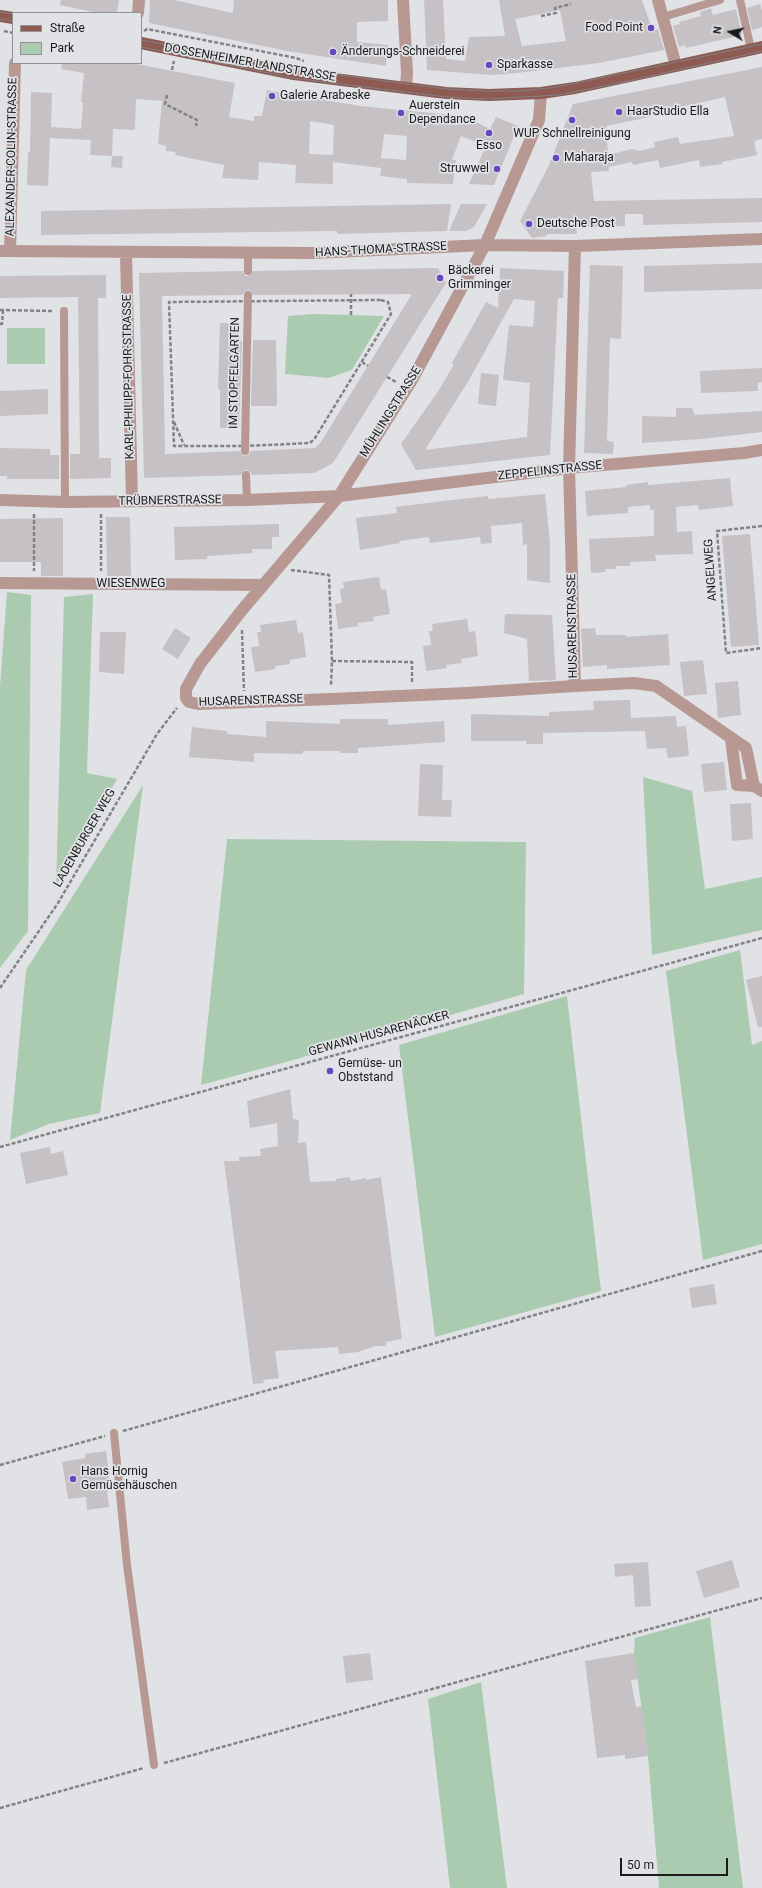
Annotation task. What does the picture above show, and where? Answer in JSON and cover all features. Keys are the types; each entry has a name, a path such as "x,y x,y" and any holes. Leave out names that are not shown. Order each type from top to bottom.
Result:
{"main road":[{"path":"0,16 12,18"},
{"name":"DOSSENHEIMER LANDSTRASSE","path":"142,43 294,74 446,93 482,95 541,93 575,88 756,48"}],"street":[{"path":"138,12 139,0"},
{"path":"403,0 407,73 406,88"},
{"path":"658,0 676,66"},
{"name":"ALEXANDER-COLIN-STRASSE","path":"5,251 15,64"},
{"name":"MÜHLINGSTRASSE","path":"186,698 188,684 200,664 242,610 339,496 412,380 485,245 539,120 541,93"},
{"name":"HANS-THOMA-STRASSE","path":"5,251 248,254 314,253 485,245 575,246 762,238"},
{"name":"HUSARENSTRASSE","path":"186,698 189,702 198,704 467,693 575,686 569,468 575,246"},
{"name":"KARL-PHILIPP-FOHR-STRASSE","path":"126,253 132,501"},
{"name":"ZEPPELINSTRASSE","path":"339,496 569,468 744,453 762,450"},
{"name":"TRÜBNERSTRASSE","path":"0,500 65,502 247,500 339,496"},
{"name":"WIESENWEG","path":"0,583 263,585"},
{"path":"575,686 634,682 656,686 746,748 758,788"}],"lane":[{"path":"663,17 720,0"},
{"path":"740,0 756,48"},
{"path":"248,254 248,271"},
{"name":"IM STOPFELGARTEN","path":"246,448 248,298"},
{"path":"64,311 65,502"},
{"path":"246,475 247,500"},
{"path":"114,1433 128,1573 154,1766"}],"path":[{"path":"541,16 556,13 555,8 570,4"},
{"path":"142,32 147,29 296,58 309,63"},
{"path":"167,95 165,104 197,120 196,126"},
{"path":"351,294 351,315"},
{"path":"248,298 381,300 388,302 391,314 315,438 310,443 246,448 174,446 169,302 248,298"},
{"path":"0,324 2,324 1,311 64,311"},
{"path":"362,362 368,366"},
{"path":"173,420 184,446"},
{"path":"34,501 34,584"},
{"path":"100,501 101,584"},
{"name":"ANGELWEG","path":"762,526 717,531 726,652 762,648"},
{"path":"277,568 329,575 332,661 331,699"},
{"path":"242,610 244,701"},
{"path":"332,661 412,662 411,695"},
{"name":"LADENBURGER WEG","path":"0,988 58,903 157,734 186,698"},
{"name":"GEWANN HUSARENÄCKER","path":"0,1147 762,938"},
{"path":"0,1465 762,1251"},
{"path":"0,1808 762,1598"}],"green space":[{"path":"313,314 384,316 352,370 329,378 285,374 288,316"},
{"path":"7,328 45,328 45,364 7,364"},
{"path":"7,592 31,595 28,931 0,968 0,687"},
{"path":"93,594 87,773 117,779 56,887 64,597"},
{"path":"643,777 692,791 705,889 762,877 762,930 652,955"},
{"path":"143,785 100,1113 49,1124 10,1140 26,970"},
{"path":"227,839 526,842 524,994 201,1085"},
{"path":"740,950 752,1045 762,1041 762,1244 703,1260 666,971"},
{"path":"567,996 601,1291 435,1337 399,1045"},
{"path":"710,1617 743,1888 659,1888 648,1756 634,1653 635,1638"},
{"path":"481,1682 507,1888 450,1888 428,1699"}],"building":[{"path":"61,0 119,0 117,12 93,12 60,5"},
{"path":"150,0 174,0 233,13 234,0 388,0 388,21 357,22 357,42 388,45 386,66 287,51 149,23"},
{"path":"424,0 443,0 446,59 465,61 469,37 505,36 499,0 642,0 653,31 658,29 664,50 599,63 517,73 492,75 427,70","holes":["560,10 566,41 522,46 515,19"]},
{"path":"760,4 762,11 762,27 752,30 747,8"},
{"path":"711,8 713,15 736,9 742,35 686,48 685,45 679,47 673,26 680,24 679,22 701,16 700,12"},
{"path":"62,64 136,64 235,83 229,117 254,121 254,116 262,116 267,90 360,106 463,116 490,129 496,117 518,126 494,185 469,184 486,146 461,136 452,160 456,160 453,184 407,183 407,179 380,176 381,168 333,162 333,184 295,183 296,165 259,162 258,180 222,178 224,165 175,155 176,152 166,151 166,146 158,144 162,101 136,99 135,130 113,129 112,156 90,155 91,140 50,138 48,186 27,185 28,152 30,152 31,92 52,93 51,127 81,129 83,103 81,102 84,73 61,69","holes":["310,121 334,125 333,155 309,154","384,134 407,136 406,160 381,158"]},
{"path":"762,67 762,139 754,141 757,155 722,162 722,164 700,167 699,160 660,168 658,160 633,165 632,162 609,167 609,171 591,172 594,201 762,198 762,222 643,225 643,214 625,214 625,226 576,227 577,234 547,234 547,236 532,238 520,221 549,165 573,104","holes":["725,97 734,136 680,144 678,137 654,142 655,147 639,151 632,149 608,155 606,126 650,117 649,114"]},
{"path":"112,156 123,156 122,168 111,167"},
{"path":"451,204 447,231 337,234 337,231 41,235 41,211"},
{"path":"461,204 487,204 474,227 466,231 449,231"},
{"path":"762,263 762,289 644,292 644,266"},
{"path":"590,265 623,266 621,339 610,338 607,441 614,442 613,454 584,453"},
{"path":"438,268 446,283 333,463 314,473 252,475 246,470 243,471 241,475 144,478 139,273 243,271 245,276 248,276 253,271","holes":["248,290 251,291 253,295 412,294 321,442 315,448 250,451 249,454 245,456 242,455 240,451 165,454 162,296 242,295"]},
{"path":"500,268 564,271 563,298 558,298 550,455 416,470 401,444 439,390 454,364 452,363 486,302 498,308","holes":["514,299 535,301 533,327 509,325 503,380 530,383 527,437 425,450 469,380"]},
{"path":"106,275 106,298 98,298 99,458 111,458 111,478 70,479 70,454 80,454 78,297 0,298 0,276"},
{"path":"220,323 239,323 239,341 242,341 239,428 220,428 220,389 218,389"},
{"path":"253,340 276,340 277,406 251,406"},
{"path":"762,368 762,382 758,383 758,391 701,393 700,371"},
{"path":"481,373 499,375 496,406 478,404"},
{"path":"48,389 48,414 0,416 0,391"},
{"path":"676,408 692,408 695,415 762,411 762,432 701,439 642,443 642,416 676,417"},
{"path":"0,448 50,449 50,455 59,455 59,479 7,479 7,476 0,476"},
{"path":"730,478 733,506 699,510 698,505 676,507 677,532 692,531 693,554 655,555 656,561 630,562 630,566 616,566 616,569 605,569 605,572 591,573 589,539 654,536 654,510 650,510 650,505 628,507 628,513 587,516 585,491 626,487 626,485 648,482 648,485"},
{"path":"545,494 550,543 550,583 527,580 527,544 523,545 522,523 491,526 492,543 481,544 480,537 430,543 429,537 399,541 400,543 360,550 356,518 397,513 396,507 443,501 488,496 488,499"},
{"path":"106,517 130,517 131,576 107,576"},
{"path":"63,518 63,576 41,576 41,562 0,562 0,519"},
{"path":"279,524 279,537 272,537 272,549 252,549 253,553 207,556 207,559 175,560 174,527"},
{"path":"750,534 759,645 731,647 722,536"},
{"path":"379,577 381,590 386,589 390,614 373,617 374,621 358,623 358,626 338,629 335,604 342,603 340,589 344,588 343,582"},
{"path":"505,614 552,615 556,680 529,681 527,639 504,633"},
{"path":"467,619 469,632 475,631 478,656 461,659 462,663 446,665 447,668 426,671 423,646 431,645 429,631 433,631 432,624"},
{"path":"296,620 298,633 303,632 306,657 290,660 290,664 275,666 275,669 255,672 251,647 259,646 257,632 261,632 260,625"},
{"path":"175,628 191,638 178,659 162,649"},
{"path":"595,628 596,635 626,635 626,637 668,634 670,665 607,669 607,665 583,667 581,629"},
{"path":"100,632 126,632 124,674 99,672"},
{"path":"703,660 707,694 684,696 680,662"},
{"path":"738,681 741,715 718,718 715,683"},
{"path":"630,700 631,718 676,716 677,727 686,726 689,756 668,758 666,748 647,749 645,731 543,733 543,744 526,744 526,741 471,741 471,714 549,716 549,712 594,710 593,701"},
{"path":"340,719 388,719 388,725 444,721 445,742 358,748 358,753 340,753 340,751 303,751 303,754 254,753 254,762 189,757 192,727 227,731 227,734 266,737 266,721 340,724"},
{"path":"724,762 727,790 704,792 701,764"},
{"path":"420,764 443,765 442,800 452,800 451,817 418,816"},
{"path":"751,803 753,839 732,841 730,804"},
{"path":"762,976 762,1027 758,1027 746,980"},
{"path":"290,1089 293,1119 299,1120 298,1143 306,1142 310,1182 336,1181 336,1179 350,1177 351,1181 381,1177 402,1339 386,1342 386,1346 375,1346 358,1352 339,1354 338,1347 275,1351 279,1378 263,1380 264,1383 253,1384 224,1161 239,1161 239,1157 261,1156 260,1149 278,1146 277,1123 250,1128 247,1101"},
{"path":"50,1147 51,1154 63,1151 68,1175 26,1184 20,1153"},
{"path":"714,1284 717,1304 692,1308 689,1288"},
{"path":"106,1451 110,1482 106,1482 109,1507 87,1510 86,1497 68,1499 62,1462 85,1458 85,1454"},
{"path":"732,1560 740,1587 704,1598 696,1571"},
{"path":"648,1562 651,1606 635,1607 633,1575 615,1577 614,1564"},
{"path":"370,1653 373,1680 346,1683 343,1656"},
{"path":"634,1653 639,1679 631,1680 636,1707 642,1706 648,1756 625,1759 625,1755 597,1758 585,1661"}],"tram line":[{"path":"0,12 12,14"},
{"path":"0,19 12,21"},
{"path":"142,40 294,69 447,89 490,91 522,91 557,87 762,44"},
{"path":"142,47 293,78 446,97 488,99 558,95 762,51"}],"place":[{"name":"Food Point","path":"651,28"},
{"name":"Änderungs-Schneiderei","path":"333,52"},
{"name":"Sparkasse","path":"489,65"},
{"name":"Galerie Arabeske","path":"272,96"},
{"name":"HaarStudio Ella","path":"619,112"},
{"name":"Auerstein Dependance","path":"401,113"},
{"name":"WUP Schnellreinigung","path":"572,120"},
{"name":"Esso","path":"489,133"},
{"name":"Maharaja","path":"556,158"},
{"name":"Struwwel","path":"497,169"},
{"name":"Deutsche Post","path":"529,224"},
{"name":"Bäckerei Grimminger","path":"440,278"},
{"name":"Gemüse- un Obststand","path":"330,1071"},
{"name":"Hans Hornig Gemüsehäuschen","path":"73,1479"}]}
